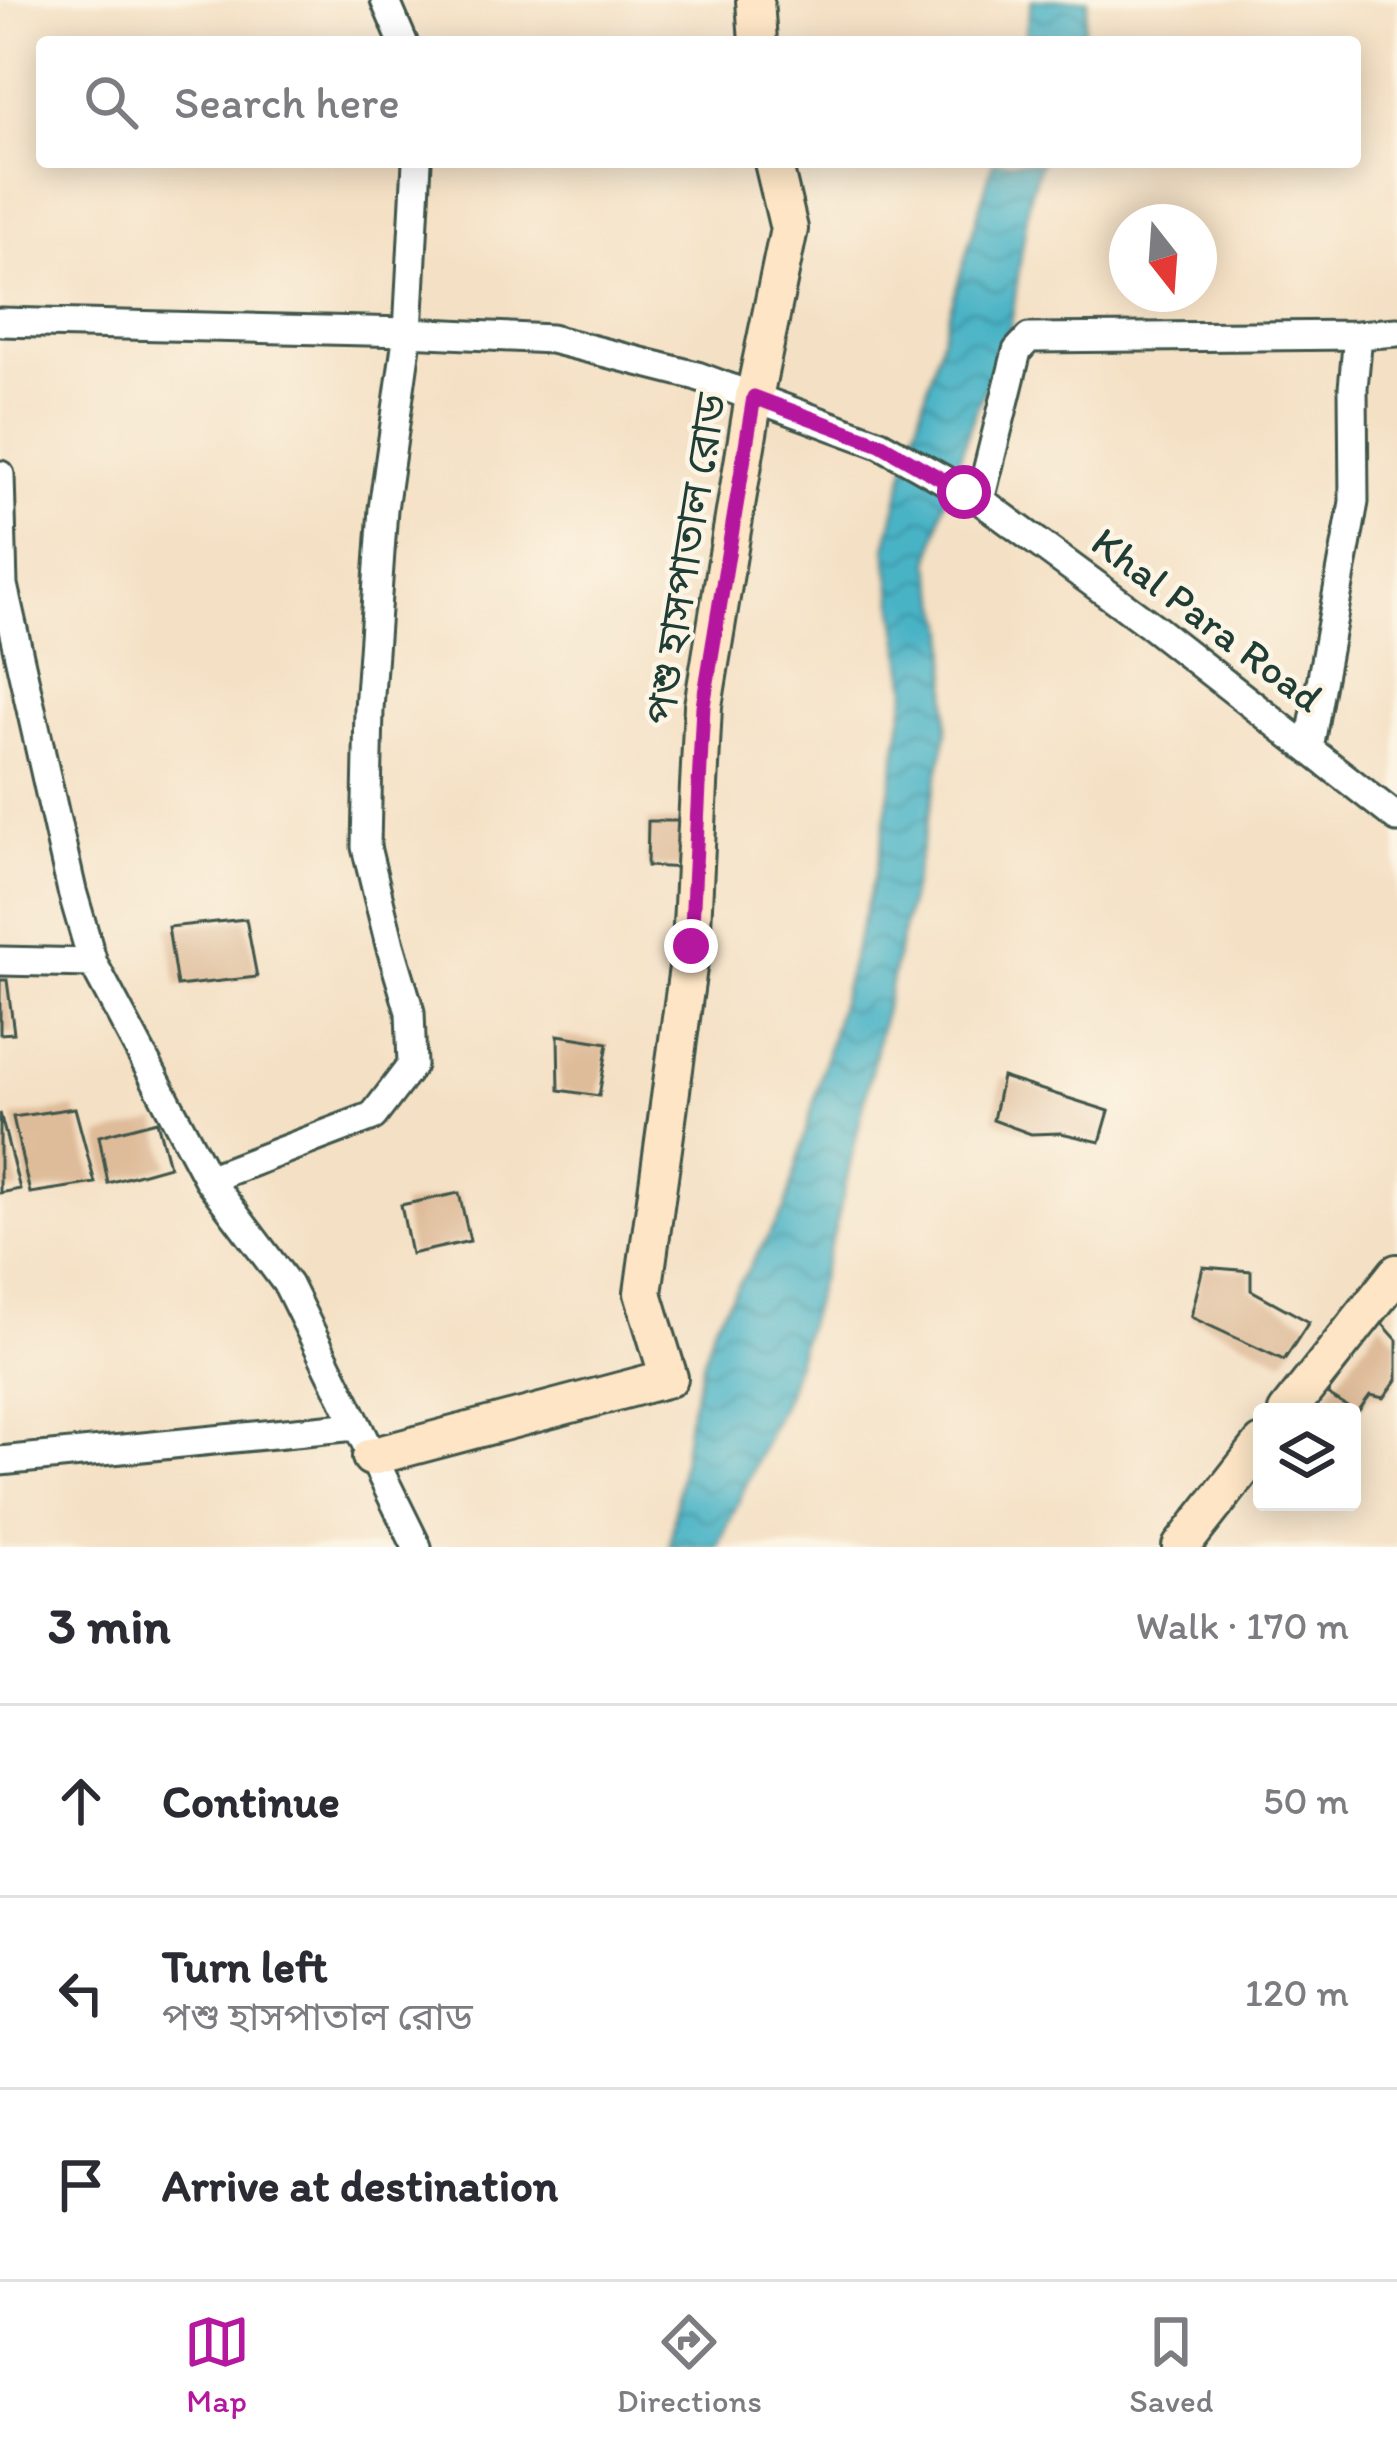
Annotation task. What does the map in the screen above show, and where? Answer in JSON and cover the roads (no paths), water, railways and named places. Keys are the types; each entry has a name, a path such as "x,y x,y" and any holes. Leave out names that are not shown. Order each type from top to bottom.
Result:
{"street":[{"path":"385,0 400,36"},
{"path":"754,0 757,36"},
{"path":"208,1179 374,1116 412,1065 410,1012 366,847 368,709 382,509 408,332 417,168"},
{"name":"পশু হাসপাতাল রোড","path":"363,1442 669,1378 643,1293 691,946 703,706 754,397 789,229 774,168"},
{"name":"Khal Para Road","path":"0,322 551,339 697,376 880,444 972,496 1153,627 1397,818"},
{"path":"972,496 1017,351 1029,338 1397,332"},
{"path":"1309,749 1354,502 1353,388 1358,335"},
{"path":"0,475 2,586 93,963 208,1179 288,1285 417,1547"},
{"path":"0,961 93,963"},
{"path":"1295,1403 1397,1273"},
{"path":"0,1461 363,1442"},
{"path":"1181,1547 1253,1455"}],"water":[{"path":"1032,0 1088,0 1083,36 1024,36"},
{"path":"991,168 1039,168 1030,194 1011,324 974,415 930,563 948,631 947,734 838,1218 787,1393 718,1547 670,1547 688,1419 713,1326 785,1209 879,859 907,688 886,548"}]}
